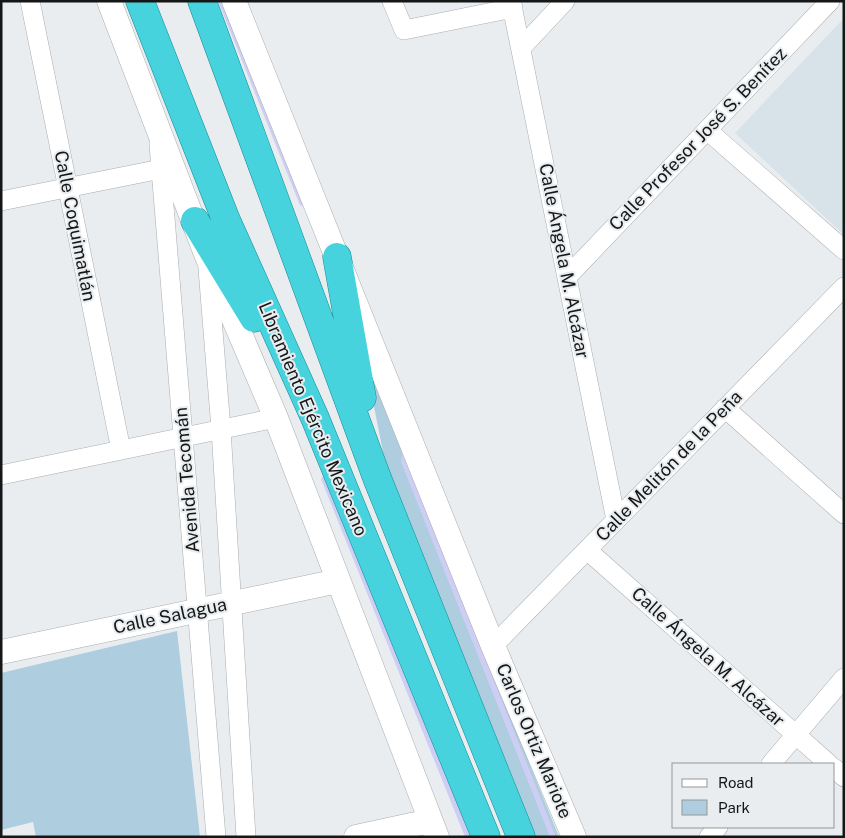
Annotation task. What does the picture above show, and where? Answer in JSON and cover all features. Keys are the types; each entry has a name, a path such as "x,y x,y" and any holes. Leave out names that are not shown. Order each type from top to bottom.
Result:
{"highway":[{"name":"Libramiento Ejército Mexicano","path":"140,1 226,220 315,418 486,837"},
{"name":"Libramiento Ejército Mexicano","path":"202,1 276,198 377,478 521,837"},
{"path":"195,221 315,418"},
{"path":"337,257 377,478"}],"street":[{"name":"Calle Coquimatlán","path":"30,1 121,450"},
{"name":"Libramiento Ejército Mexicano","path":"109,1 195,221 206,254 276,418 434,829"},
{"path":"234,1 493,646"},
{"path":"392,1 404,30 512,5"},
{"path":"522,47 565,1"},
{"name":"Calle Profesor José S. Benítez","path":"567,277 830,1"},
{"name":"Calle Ángela M. Alcázar","path":"512,5 616,520"},
{"name":"Avenida Tecomán","path":"157,124 216,837"},
{"path":"708,130 844,250"},
{"path":"1,201 161,169"},
{"name":"Avenida Tecomán","path":"206,254 221,429 246,837"},
{"name":"Calle Melitón de la Peña","path":"493,646 844,286"},
{"path":"725,408 844,514"},
{"path":"1,475 276,418"},
{"name":"Calle Ángela M. Alcázar","path":"587,550 828,763"},
{"name":"Calle Salagua","path":"1,652 338,581"},
{"name":"Carlos Ortiz Mariote","path":"493,646 574,837"},
{"path":"772,763 844,678"},
{"path":"356,837 434,829"}],"shaded area":[{"path":"844,18 844,235 735,133"}],"green space":[{"path":"363,350 559,837 534,837 389,483"},
{"path":"177,631 200,837 36,837 33,822 1,830 1,673"}],"waterway":[{"path":"221,1 302,203"},
{"path":"405,452 404,462 553,837"},
{"path":"324,479 468,837"}]}
